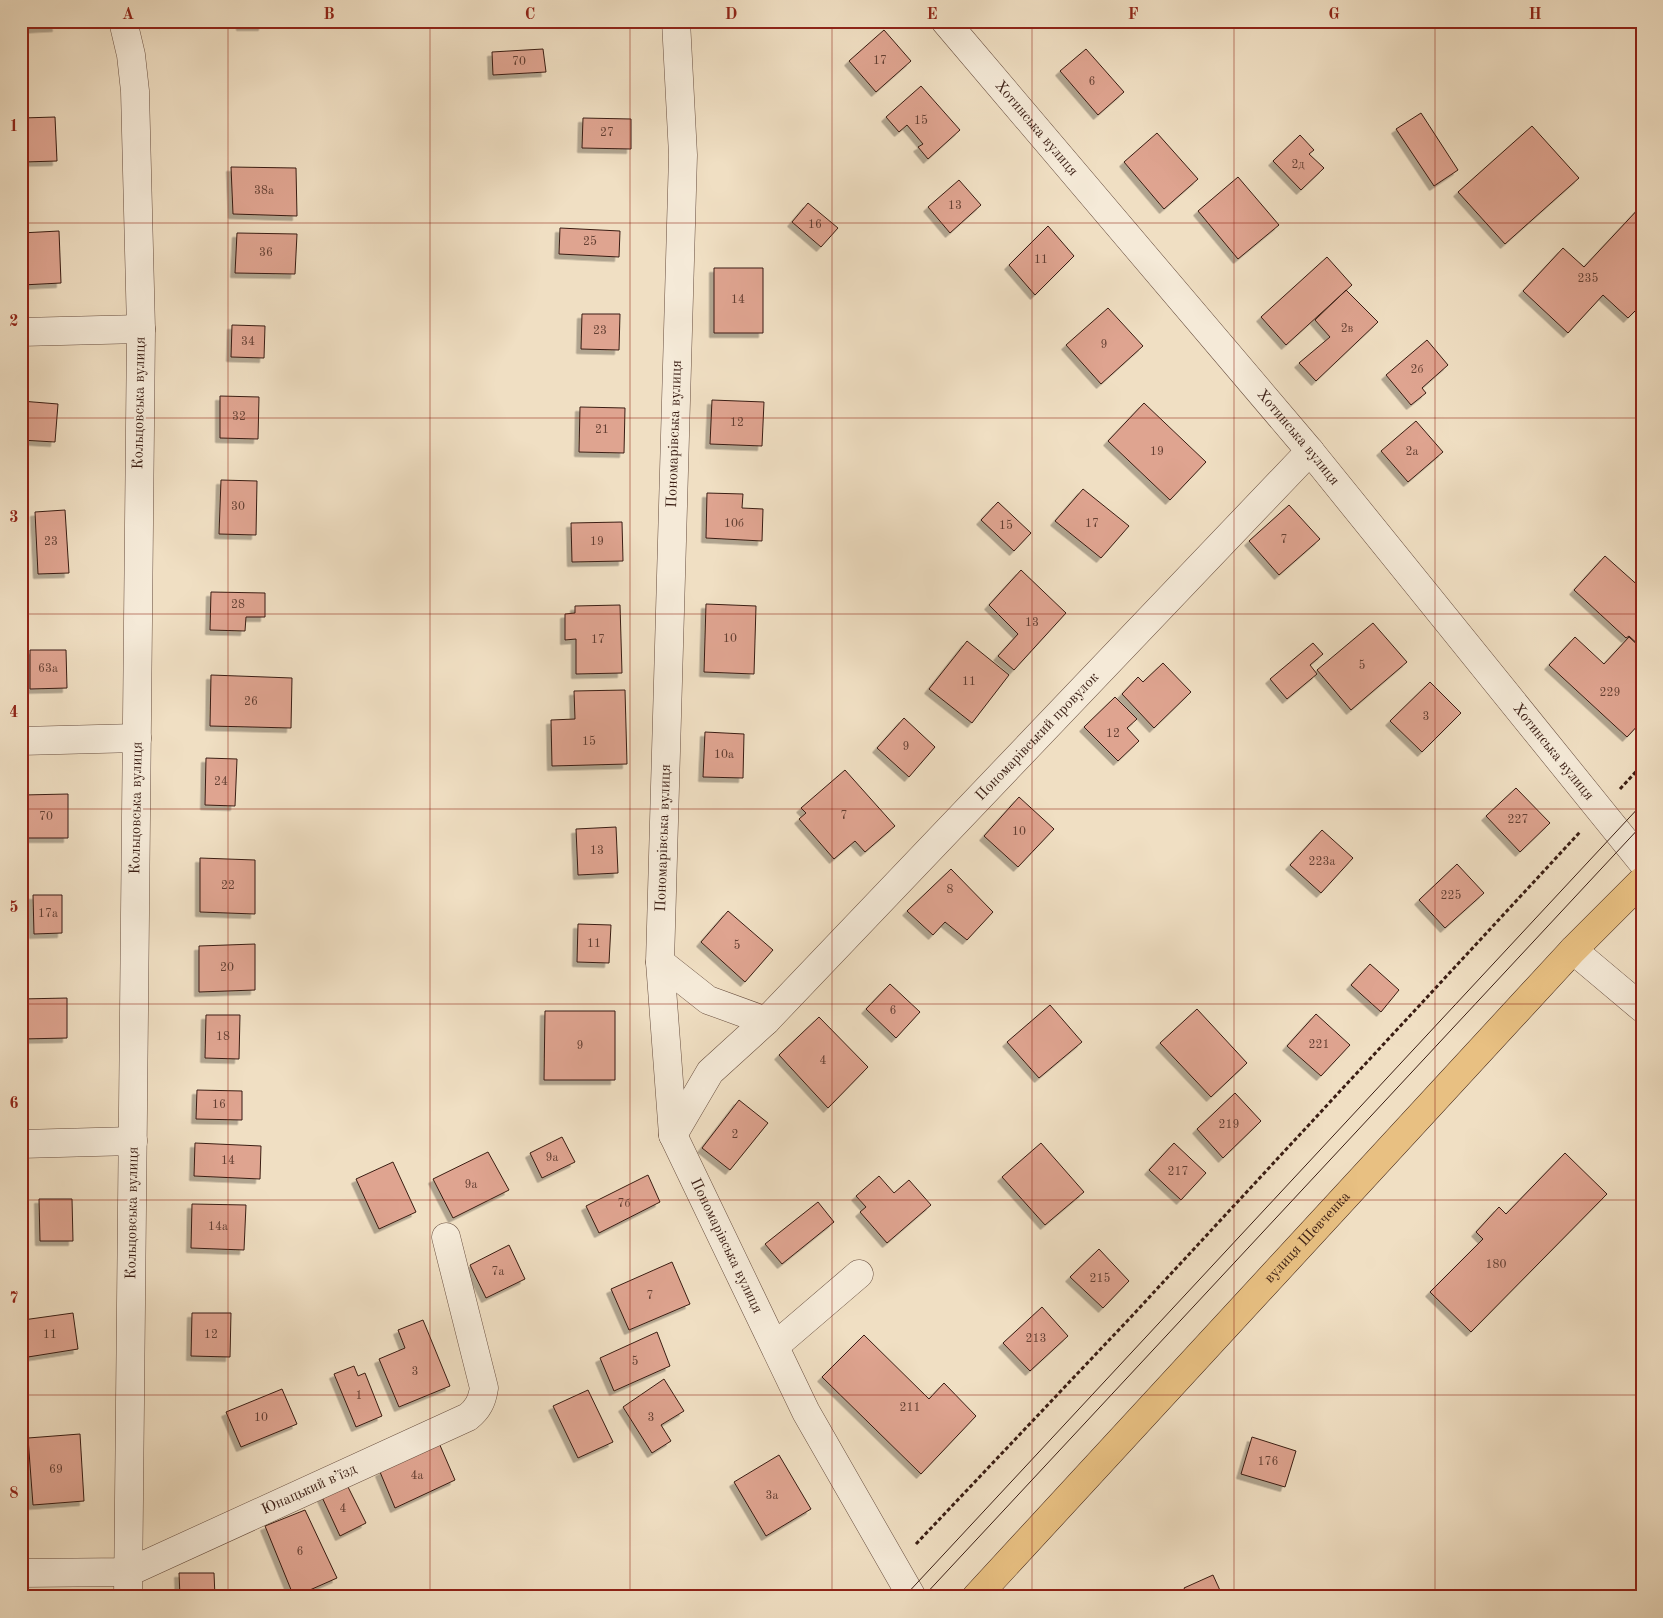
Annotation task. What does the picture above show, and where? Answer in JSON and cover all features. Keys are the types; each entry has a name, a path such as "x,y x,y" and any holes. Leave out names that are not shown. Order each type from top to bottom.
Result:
{"main road":[{"name":"вулиця Шевченка","path":"976,1597 1573,950 1642,881"}],"street":[{"name":"Кольцовська вулиця","path":"123,21 131,55 135,91 141,329 129,1584"},
{"name":"Пономарівська вулиця","path":"676,21 683,155 660,962 673,1135 806,1412 912,1597"},
{"name":"Хотинська вулиця","path":"945,21 1310,451 1642,862"},
{"path":"21,332 141,329"},
{"name":"Пономарівський провулок","path":"673,1135 710,1072 766,1021 1310,451"},
{"path":"21,741 137,738"},
{"path":"1573,950 1642,1008"},
{"path":"660,962 708,1000 766,1021"},
{"path":"21,1144 133,1141"},
{"name":"Юнацький в’їзд","path":"129,1584 468,1417 477,1410 482,1400 484,1388 446,1236"},
{"path":"774,1346 860,1274"},
{"path":"21,1572 129,1584"}],"path":[{"path":"867,1597 1130,1318 1642,765"}],"building":[{"path":"21,21 56,21 57,27 21,29"},
{"path":"241,21 263,21 263,26 241,26"},
{"path":"884,30 911,61 876,92 849,61"},
{"path":"543,49 546,72 493,75 492,52"},
{"path":"1086,49 1124,92 1098,115 1060,71"},
{"path":"921,86 960,130 928,159 918,147 923,144 907,125 899,132 886,117"},
{"path":"1421,113 1458,170 1434,186 1396,129"},
{"path":"55,117 57,161 24,162 22,118"},
{"path":"583,118 631,119 631,149 582,148"},
{"path":"1532,126 1579,178 1505,244 1458,192"},
{"path":"1157,133 1198,179 1164,209 1124,162"},
{"path":"1300,135 1314,150 1309,154 1324,168 1301,190 1273,161"},
{"path":"231,167 296,168 297,216 233,214"},
{"path":"1238,177 1279,225 1238,259 1198,211"},
{"path":"959,180 981,205 950,233 928,207"},
{"path":"808,203 838,228 821,247 792,222"},
{"path":"1642,205 1642,304 1628,318 1603,295 1568,333 1523,291 1563,248 1584,267"},
{"path":"1048,226 1074,256 1035,295 1009,265"},
{"path":"560,228 620,231 619,257 559,254"},
{"path":"59,231 61,283 22,285 21,233"},
{"path":"237,233 297,234 295,274 235,273"},
{"path":"1327,257 1352,285 1286,345 1261,317"},
{"path":"714,268 763,268 763,333 714,333"},
{"path":"1346,290 1378,322 1316,381 1299,363 1330,337 1315,320"},
{"path":"1108,308 1143,346 1101,384 1066,345"},
{"path":"582,314 620,314 619,350 581,349"},
{"path":"232,325 265,326 264,358 231,357"},
{"path":"1427,340 1448,365 1422,388 1426,393 1411,405 1386,375"},
{"path":"220,396 259,397 258,439 220,438"},
{"path":"712,400 764,402 762,446 710,444"},
{"path":"21,401 58,404 55,442 21,440"},
{"path":"1144,403 1206,462 1170,500 1108,441"},
{"path":"580,407 625,408 624,453 579,452"},
{"path":"1416,421 1443,452 1408,482 1381,451"},
{"path":"221,480 257,481 256,535 219,534"},
{"path":"1083,489 1129,526 1101,558 1055,521"},
{"path":"707,493 743,494 742,508 763,509 762,541 706,538"},
{"path":"998,502 1031,533 1014,551 981,520"},
{"path":"1289,505 1320,539 1279,575 1249,541"},
{"path":"65,510 69,573 38,574 35,512"},
{"path":"622,522 623,561 572,562 571,523"},
{"path":"1605,556 1642,589 1642,648 1629,636 1626,638 1574,590"},
{"path":"1021,570 1066,613 1014,670 998,656 1018,634 989,605"},
{"path":"211,592 265,593 265,617 246,617 245,631 210,630"},
{"path":"706,604 756,606 754,674 704,672"},
{"path":"620,605 622,673 576,674 576,639 565,640 565,614 575,613 575,606"},
{"path":"1373,623 1407,662 1351,710 1317,670"},
{"path":"1575,637 1604,664 1629,637 1642,649 1642,721 1627,737 1549,665"},
{"path":"967,641 1009,675 972,723 929,689"},
{"path":"1313,643 1323,654 1310,665 1317,674 1287,699 1270,679"},
{"path":"30,650 66,650 67,688 30,689"},
{"path":"1163,663 1191,692 1154,728 1122,694 1138,677 1143,682"},
{"path":"211,675 292,678 291,728 210,726"},
{"path":"1430,682 1461,713 1422,752 1390,721"},
{"path":"625,690 627,764 552,766 551,720 575,719 574,691"},
{"path":"1115,697 1137,719 1127,728 1139,741 1118,761 1084,727"},
{"path":"904,718 935,747 909,777 877,748"},
{"path":"705,732 744,734 743,778 703,777"},
{"path":"206,758 237,759 235,806 205,805"},
{"path":"845,770 895,826 865,852 855,841 834,859 799,819 806,813 801,808"},
{"path":"1516,788 1550,823 1520,852 1486,816"},
{"path":"68,794 68,838 24,838 23,795"},
{"path":"1019,797 1054,829 1018,867 984,836"},
{"path":"616,827 618,873 578,875 576,829"},
{"path":"1322,830 1353,858 1321,893 1290,865"},
{"path":"200,858 255,860 255,914 200,912"},
{"path":"1457,864 1484,893 1445,928 1419,900"},
{"path":"951,869 993,912 967,940 945,922 933,935 907,911"},
{"path":"33,895 62,895 62,933 34,934"},
{"path":"728,911 773,950 745,982 701,942"},
{"path":"578,924 611,925 609,963 577,962"},
{"path":"255,944 255,990 199,992 199,946"},
{"path":"1370,964 1399,990 1381,1012 1351,985"},
{"path":"890,984 920,1012 896,1038 866,1009"},
{"path":"67,998 67,1038 22,1039 21,999"},
{"path":"1050,1005 1082,1042 1039,1078 1007,1042"},
{"path":"1197,1009 1247,1063 1211,1097 1160,1043"},
{"path":"545,1011 615,1011 615,1080 544,1080"},
{"path":"1316,1014 1350,1045 1321,1076 1287,1046"},
{"path":"206,1015 240,1015 239,1059 205,1058"},
{"path":"819,1017 868,1067 828,1108 779,1055"},
{"path":"197,1090 242,1091 242,1120 196,1119"},
{"path":"1235,1093 1261,1121 1223,1158 1197,1129"},
{"path":"739,1100 768,1123 730,1170 702,1148"},
{"path":"562,1137 575,1162 542,1178 530,1153"},
{"path":"195,1143 261,1146 260,1179 194,1176"},
{"path":"1041,1143 1084,1192 1045,1225 1002,1177"},
{"path":"1174,1143 1206,1173 1181,1200 1149,1170"},
{"path":"488,1152 509,1190 453,1218 433,1179"},
{"path":"1565,1153 1607,1194 1471,1332 1430,1292 1483,1239 1476,1232 1499,1207 1506,1214"},
{"path":"393,1162 416,1212 379,1229 356,1179"},
{"path":"648,1175 660,1202 599,1233 586,1206"},
{"path":"879,1176 894,1193 909,1180 931,1205 887,1243 860,1212 866,1207 856,1196"},
{"path":"39,1199 72,1199 73,1241 40,1241"},
{"path":"818,1202 834,1222 782,1264 765,1244"},
{"path":"192,1204 246,1205 244,1250 191,1248"},
{"path":"509,1245 525,1279 486,1298 470,1265"},
{"path":"1099,1249 1129,1281 1103,1308 1070,1277"},
{"path":"672,1262 690,1304 629,1330 611,1289"},
{"path":"1042,1307 1068,1336 1030,1371 1003,1343"},
{"path":"73,1313 78,1349 28,1357 23,1320"},
{"path":"192,1313 231,1313 230,1357 191,1356"},
{"path":"423,1320 450,1386 399,1407 379,1359 405,1348 398,1330"},
{"path":"657,1332 670,1366 614,1391 600,1358"},
{"path":"864,1335 929,1399 944,1383 976,1416 921,1474 822,1377"},
{"path":"354,1366 358,1376 365,1373 382,1416 356,1427 334,1374"},
{"path":"664,1379 684,1411 661,1425 671,1441 652,1453 623,1407"},
{"path":"282,1389 297,1424 241,1447 226,1412"},
{"path":"588,1390 613,1442 578,1458 553,1406"},
{"path":"80,1434 84,1501 33,1505 28,1438"},
{"path":"1252,1437 1296,1451 1285,1487 1241,1474"},
{"path":"439,1443 455,1480 395,1508 380,1472"},
{"path":"779,1455 811,1509 766,1536 734,1482"},
{"path":"346,1483 366,1523 340,1536 321,1495"},
{"path":"305,1510 337,1578 294,1597 265,1526"},
{"path":"179,1573 214,1573 215,1597 180,1597"},
{"path":"1213,1575 1223,1597 1188,1597 1184,1588"}],"tram line":[{"path":"904,1597 1642,804"},
{"path":"923,1597 1642,825"}]}
